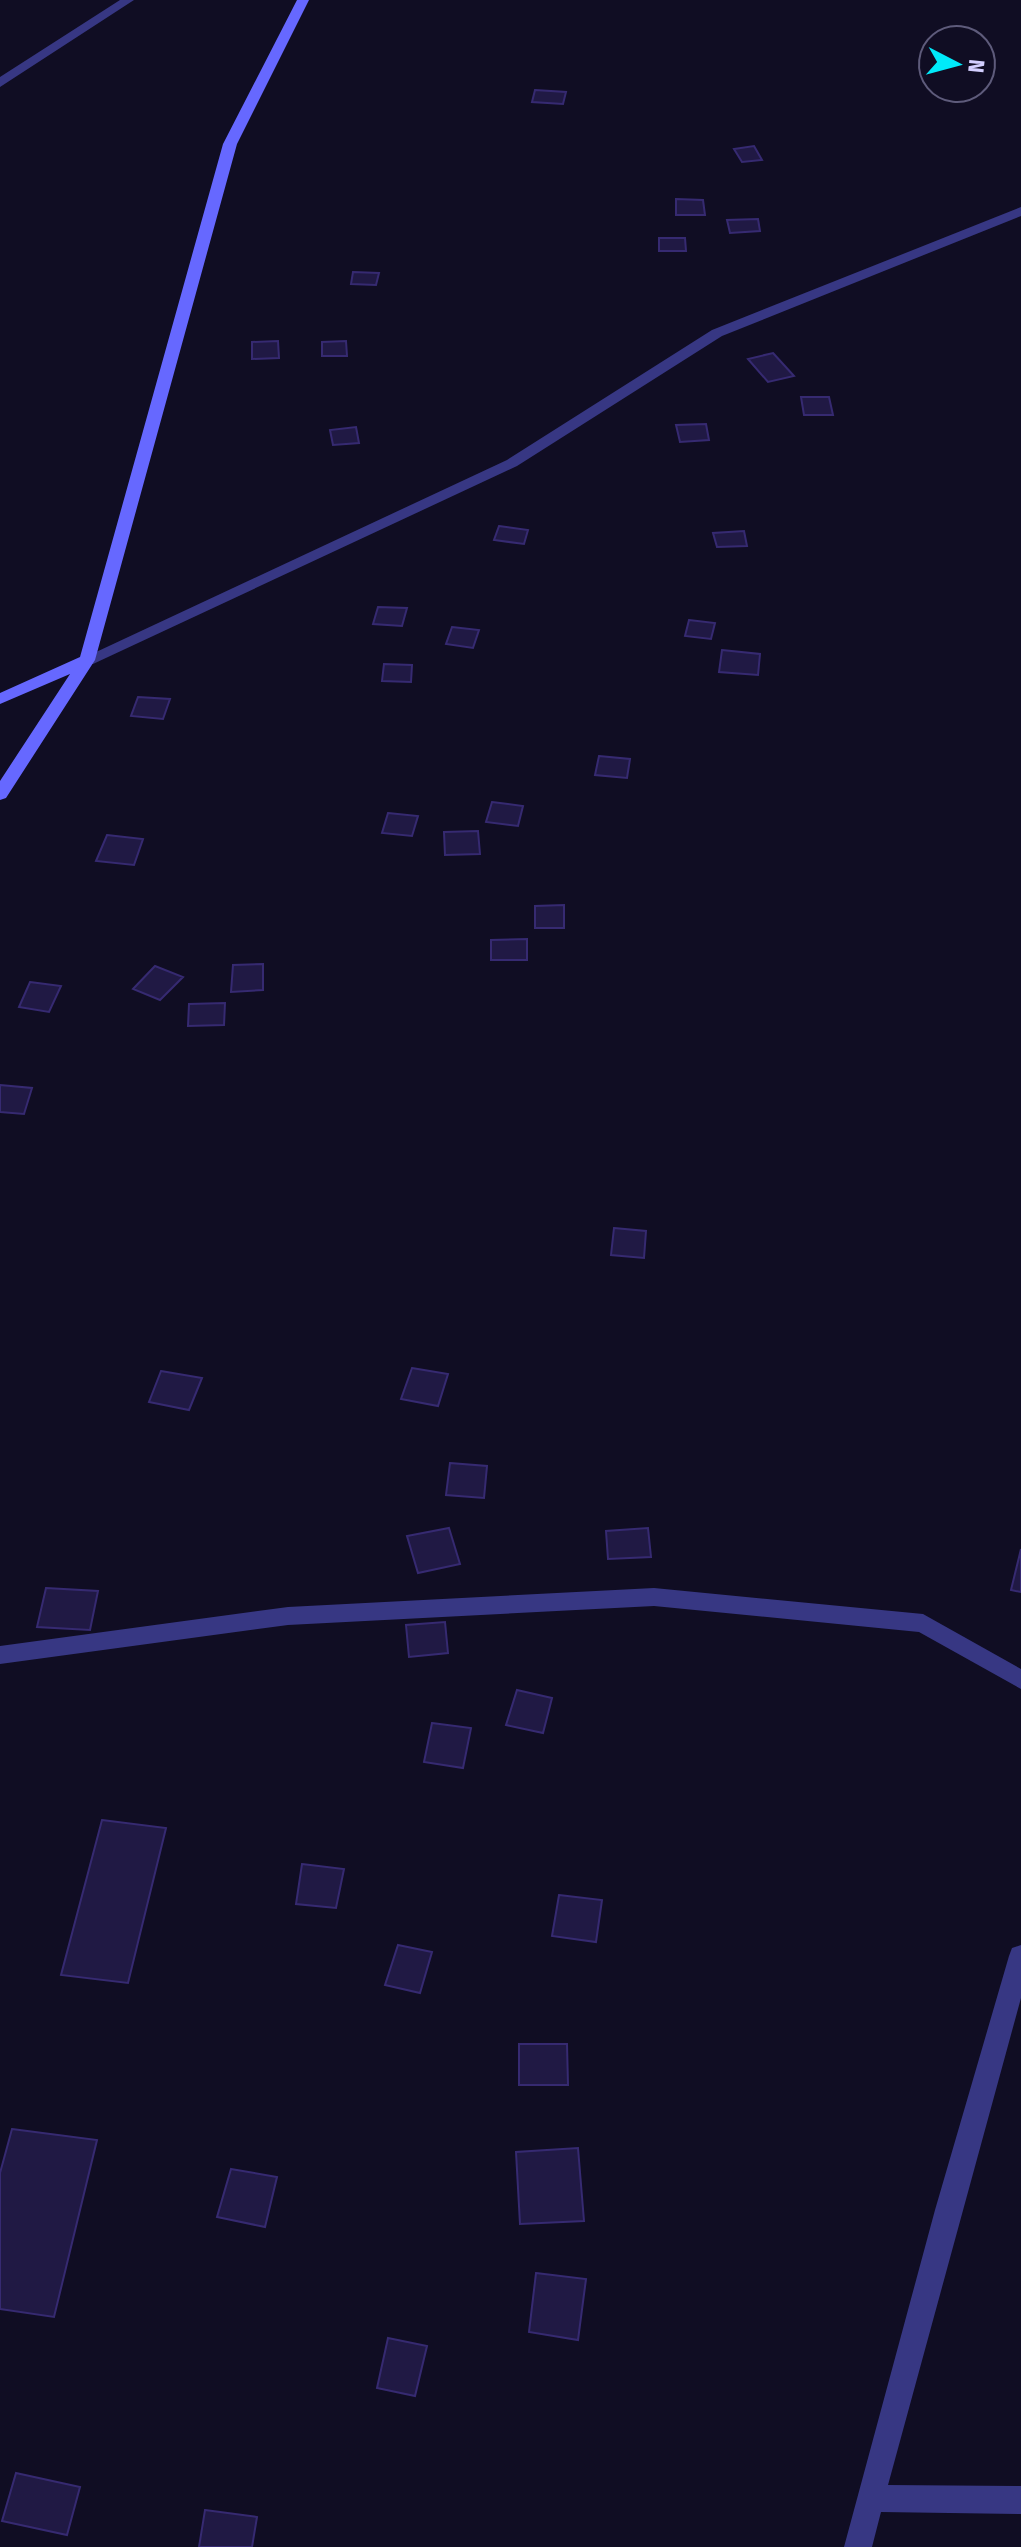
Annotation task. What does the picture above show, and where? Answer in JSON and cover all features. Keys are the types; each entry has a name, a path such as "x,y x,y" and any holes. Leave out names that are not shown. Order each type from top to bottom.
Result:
{"street":[{"path":"0,83 128,0"},
{"path":"0,794 87,660 230,144 303,0"},
{"path":"0,699 512,463 717,333 1021,211"},
{"path":"0,1655 288,1616 654,1597 923,1623 1021,1680"},
{"path":"858,2547 948,2210 1021,1956"},
{"path":"871,2498 1021,2500"}],"building":[{"path":"535,90 566,92 563,104 532,102"},
{"path":"754,146 762,160 742,162 734,149"},
{"path":"676,199 703,200 705,215 676,215"},
{"path":"758,219 760,231 730,233 727,220"},
{"path":"659,238 685,238 686,251 659,251"},
{"path":"353,272 379,273 376,285 351,284"},
{"path":"278,341 279,358 252,359 252,342"},
{"path":"346,341 347,356 322,356 322,342"},
{"path":"773,353 794,376 768,382 748,359"},
{"path":"801,397 829,397 833,415 804,415"},
{"path":"706,424 709,440 680,442 676,425"},
{"path":"356,427 359,443 333,445 330,430"},
{"path":"499,526 528,530 524,544 494,540"},
{"path":"744,531 747,546 717,547 713,533"},
{"path":"378,607 407,608 402,626 373,624"},
{"path":"689,620 715,623 711,639 685,636"},
{"path":"452,627 479,630 473,648 446,644"},
{"path":"722,650 760,654 758,675 719,672"},
{"path":"384,664 412,665 411,682 382,681"},
{"path":"138,697 170,699 163,719 131,716"},
{"path":"599,756 630,759 627,778 595,775"},
{"path":"492,802 523,806 518,826 486,822"},
{"path":"388,813 418,816 412,836 382,833"},
{"path":"478,831 480,854 445,855 444,832"},
{"path":"107,835 143,839 134,865 96,861"},
{"path":"564,905 564,928 535,928 535,906"},
{"path":"527,939 527,960 491,960 491,940"},
{"path":"263,964 263,990 231,992 233,965"},
{"path":"155,966 183,977 160,1000 133,989"},
{"path":"30,982 61,986 49,1012 19,1007"},
{"path":"225,1003 224,1025 188,1026 189,1004"},
{"path":"0,1085 32,1088 24,1114 0,1112"},
{"path":"614,1228 646,1231 644,1258 611,1255"},
{"path":"412,1368 448,1374 438,1406 401,1399"},
{"path":"161,1371 202,1378 189,1410 149,1402"},
{"path":"450,1463 487,1466 484,1498 446,1495"},
{"path":"449,1528 460,1564 418,1573 407,1536"},
{"path":"648,1528 651,1557 608,1559 606,1531"},
{"path":"1021,1549 1021,1592 1011,1590"},
{"path":"46,1588 98,1591 90,1630 37,1627"},
{"path":"445,1622 448,1653 409,1657 406,1625"},
{"path":"517,1690 552,1698 543,1733 506,1725"},
{"path":"432,1723 471,1728 463,1768 424,1762"},
{"path":"102,1820 166,1828 128,1983 61,1975"},
{"path":"302,1864 344,1869 336,1908 296,1904"},
{"path":"559,1895 602,1900 596,1942 552,1936"},
{"path":"398,1945 432,1952 420,1993 385,1985"},
{"path":"519,2044 567,2044 568,2085 519,2085"},
{"path":"12,2129 97,2140 54,2317 0,2309 0,2173"},
{"path":"578,2148 584,2221 520,2224 516,2152"},
{"path":"231,2169 277,2177 265,2227 217,2217"},
{"path":"536,2273 586,2279 578,2340 529,2332"},
{"path":"388,2338 427,2346 415,2396 377,2388"},
{"path":"16,2473 80,2487 67,2535 2,2521"},
{"path":"205,2510 257,2517 252,2547 199,2547"}]}
